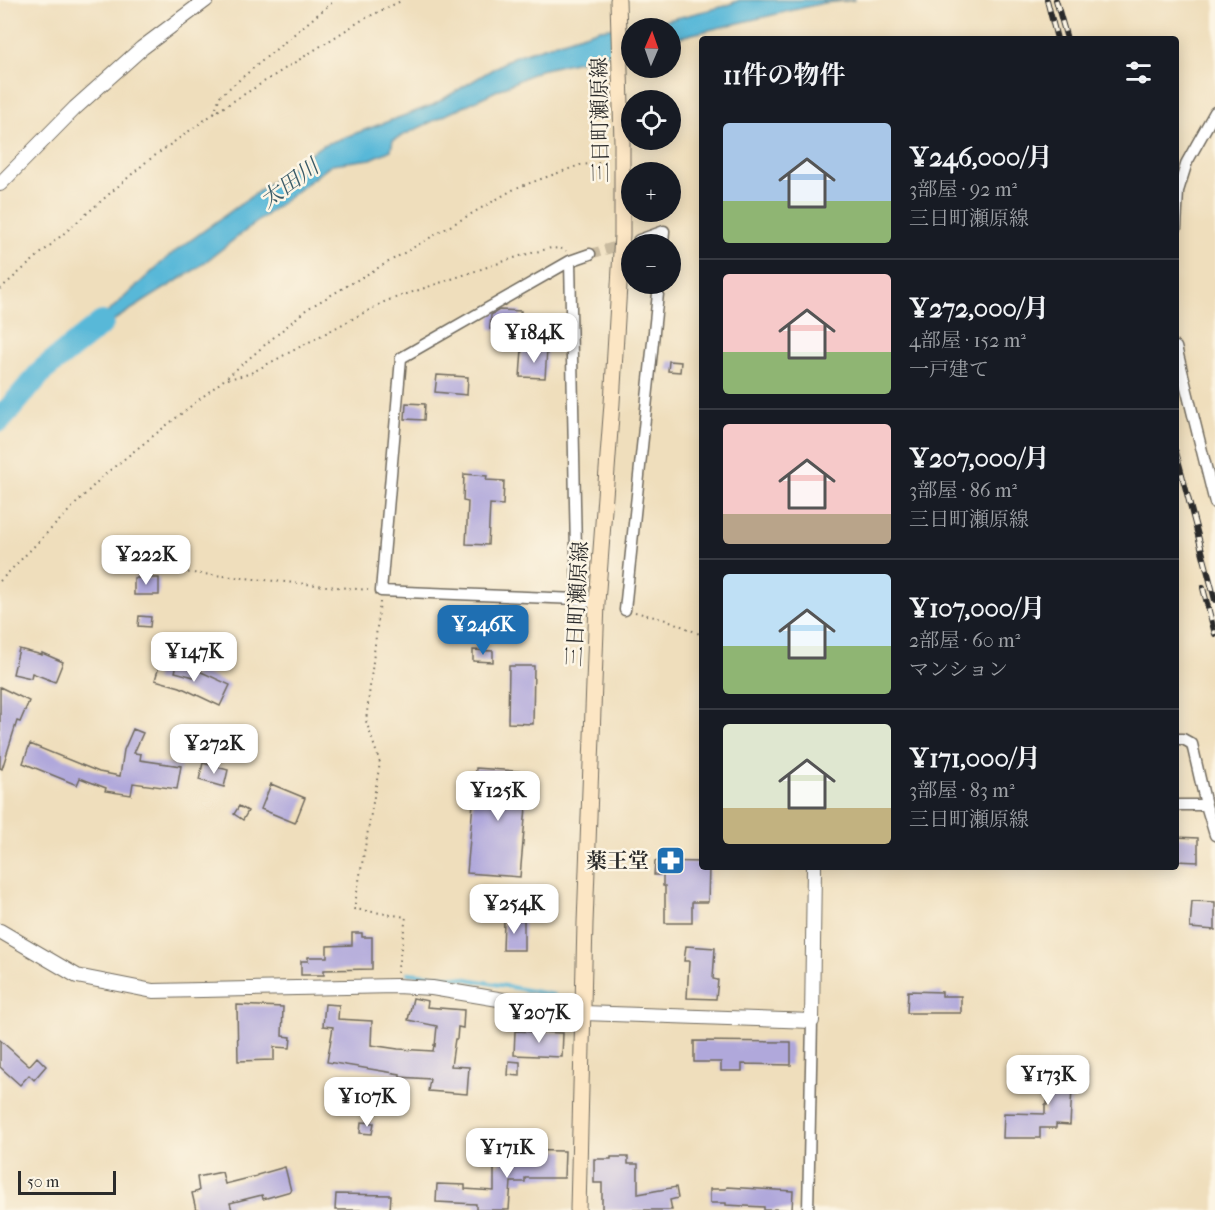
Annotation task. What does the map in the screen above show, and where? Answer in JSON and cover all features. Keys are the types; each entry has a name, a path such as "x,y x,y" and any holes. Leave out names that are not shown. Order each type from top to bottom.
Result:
{"main road":[{"name":"三日町瀬原線","path":"578,1210 597,603 620,257 622,142 618,0"}],"street":[{"path":"0,184 75,108 142,48 206,0"},
{"path":"1179,188 1187,162 1215,112"},
{"path":"590,254 570,261 401,358 381,591 577,599 597,603"},
{"path":"570,261 577,599"},
{"path":"625,610 658,294"},
{"path":"1179,358 1212,478 1215,503"},
{"path":"1179,739 1192,744 1215,835"},
{"path":"1179,805 1206,806"},
{"path":"808,1210 814,870"},
{"path":"0,931 77,976 153,991 396,986 432,988 584,1013 812,1021"}],"path":[{"path":"213,114 220,96 335,0"},
{"path":"0,289 146,162 213,114 362,20 403,0"},
{"path":"0,581 104,475 225,379 307,309 516,188 580,165 615,161"},
{"path":"225,379 249,374 386,301 520,256 551,248 565,249 570,261"},
{"path":"182,572 381,591 366,721 380,763 354,909 406,917 396,986"},
{"path":"625,610 670,621 699,634"}],"water":[{"path":"740,0 855,0 823,3 681,37 681,18 676,18"},
{"path":"621,27 621,51 540,70 393,140 391,150 371,159 332,164 196,269 68,349 169,256 321,146 433,105 513,57 600,29"}],"building":[{"path":"499,310 521,311 520,331 490,329 491,315"},
{"path":"522,349 547,350 545,378 520,377"},
{"path":"669,361 681,362 680,372 668,371"},
{"path":"437,375 468,377 467,395 435,392"},
{"path":"406,403 425,404 424,420 405,419"},
{"path":"464,474 487,476 486,480 504,481 503,505 490,504 488,545 466,544 468,502 463,501"},
{"path":"134,578 159,578 159,595 134,595"},
{"path":"458,608 510,612 509,631 475,629 475,638 456,637"},
{"path":"139,616 151,617 150,627 138,626"},
{"path":"19,649 42,655 42,653 63,662 55,682 32,673 31,678 13,674"},
{"path":"473,650 493,651 493,662 473,661"},
{"path":"161,660 177,665 175,672 194,677 197,670 230,685 220,706 180,687 155,680"},
{"path":"509,666 534,666 533,724 508,723"},
{"path":"0,687 29,701 20,722 17,721 2,769 0,768"},
{"path":"133,729 143,733 134,753 141,754 140,760 181,766 177,789 133,783 131,795 105,791 106,788 80,778 77,785 23,763 30,744 99,772 120,776 124,750"},
{"path":"203,763 228,770 224,787 199,780"},
{"path":"476,768 529,772 520,877 467,873"},
{"path":"271,784 305,798 295,823 261,809"},
{"path":"239,806 248,811 243,820 234,814"},
{"path":"1179,837 1198,838 1198,862 1179,861"},
{"path":"655,861 699,862 699,870 709,870 708,902 692,902 692,923 665,923 663,875 654,875"},
{"path":"1192,901 1215,902 1215,930 1190,928"},
{"path":"504,920 524,920 524,950 503,950"},
{"path":"352,933 362,933 362,937 372,937 372,969 324,970 324,975 301,975 301,961 308,961 308,957 327,957 327,946 352,945"},
{"path":"686,946 715,948 713,979 718,980 716,999 687,998 689,961 684,961"},
{"path":"908,991 942,992 942,996 961,996 961,1013 907,1013"},
{"path":"413,998 428,1001 427,1007 464,1010 463,1028 458,1027 451,1066 469,1067 467,1094 428,1091 430,1079 400,1077 400,1074 327,1062 333,1027 323,1026 325,1004 339,1005 338,1019 372,1021 371,1045 433,1051 437,1026 408,1020"},
{"path":"237,1005 283,1007 282,1036 291,1037 290,1048 274,1047 274,1060 238,1061"},
{"path":"515,1031 563,1033 562,1057 514,1055"},
{"path":"0,1040 29,1066 37,1057 46,1066 34,1080 29,1075 20,1085 0,1067"},
{"path":"694,1041 791,1042 791,1065 742,1064 742,1071 721,1071 721,1062 694,1062"},
{"path":"509,1061 520,1062 520,1076 508,1075"},
{"path":"1019,1066 1030,1067 1029,1078 1018,1077"},
{"path":"1058,1066 1073,1066 1073,1072 1087,1073 1086,1089 1072,1088 1070,1125 1056,1124 1056,1128 1040,1128 1040,1138 1003,1138 1004,1113 1045,1114 1049,1067 1058,1068"},
{"path":"361,1122 374,1123 372,1134 360,1133"},
{"path":"500,1150 565,1151 564,1178 525,1178 525,1182 511,1182 509,1210 476,1210 476,1204 436,1202 437,1184 465,1185 465,1189 494,1191 494,1165 500,1165"},
{"path":"611,1157 628,1157 628,1164 638,1164 638,1194 676,1187 678,1198 670,1200 672,1210 602,1210 602,1183 594,1183 594,1159 611,1159"},
{"path":"285,1167 291,1191 263,1199 262,1195 230,1203 232,1210 196,1210 192,1193 199,1191 197,1177 222,1172 225,1184"},
{"path":"727,1187 793,1191 792,1210 764,1210 764,1207 710,1203 710,1189 726,1189"},
{"path":"336,1194 391,1195 390,1210 335,1210"}],"waterway":[{"name":"太田川","path":"0,420 43,370 102,323"},
{"path":"408,973 462,978 554,995"}],"tunnel":[{"path":"590,254 621,245"}],"railway":[{"path":"1047,0 1056,36"},
{"path":"1056,0 1066,36"},
{"path":"1179,463 1215,600"},
{"path":"1203,588 1215,634"}],"place":[{"name":"薬王堂","path":"670,861"}]}
